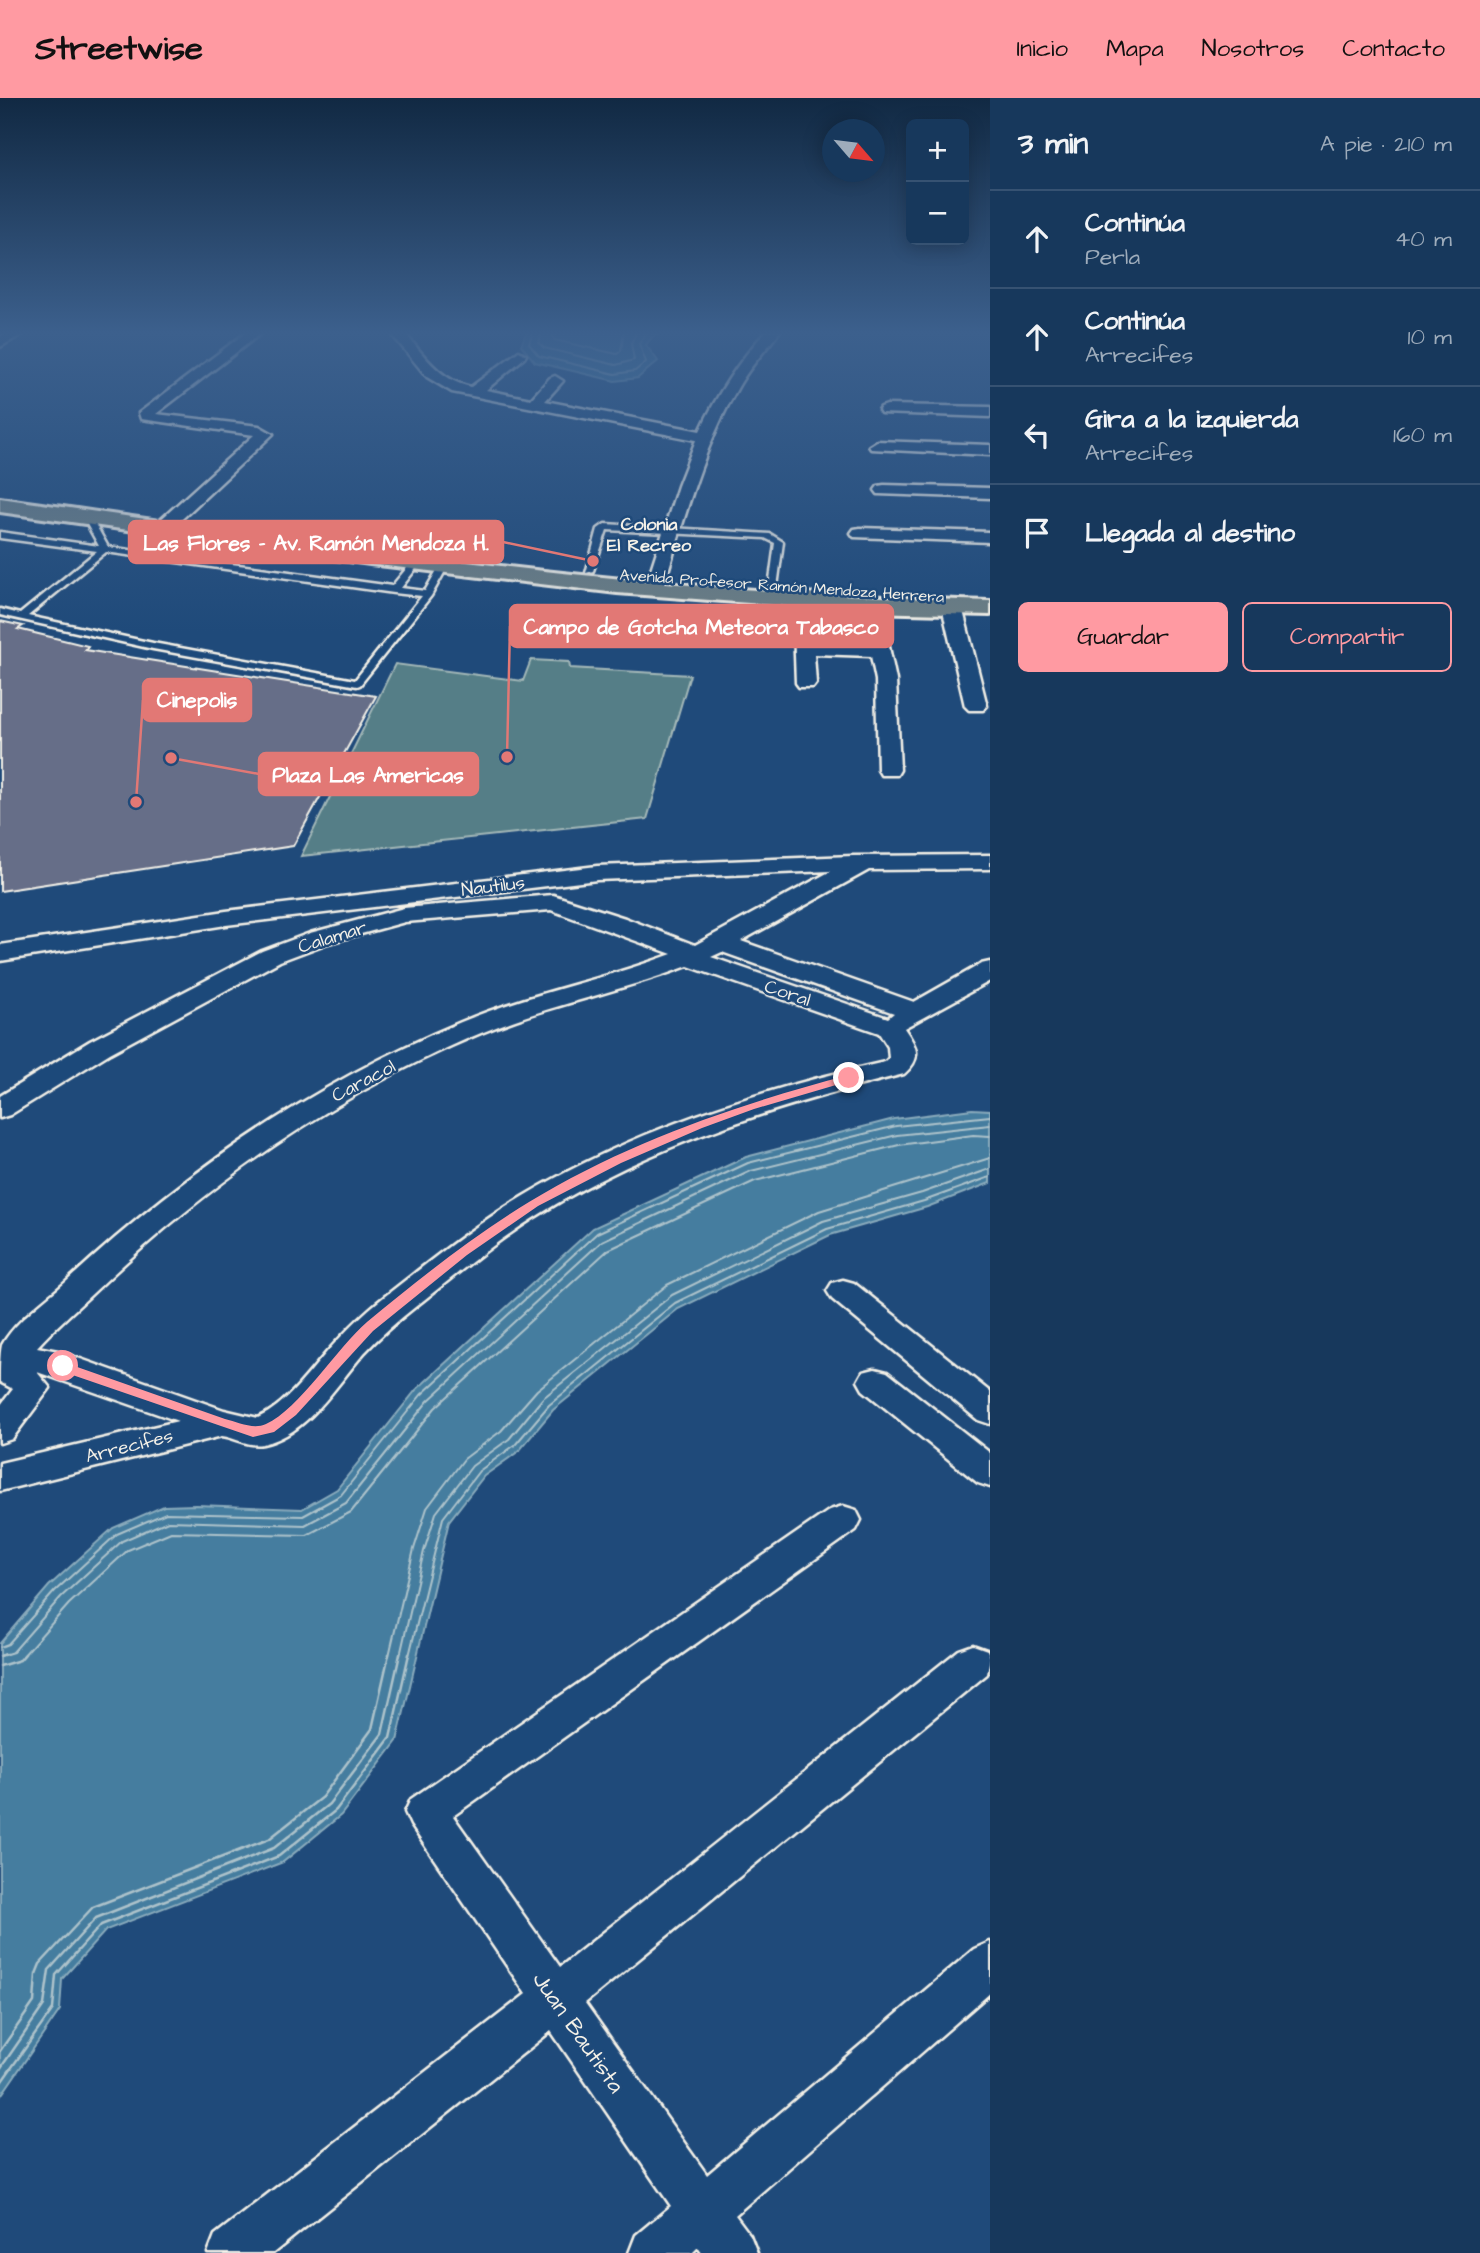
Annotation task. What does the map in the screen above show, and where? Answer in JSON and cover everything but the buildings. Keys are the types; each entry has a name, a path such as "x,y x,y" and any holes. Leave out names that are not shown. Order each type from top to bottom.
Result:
{"main road":[{"path":"5,504 168,523"},
{"name":"Avenida Profesor Ramón Mendoza Herrera","path":"5,504 88,517 168,523 421,556"},
{"name":"Avenida Profesor Ramón Mendoza Herrera","path":"168,523 198,522 448,560 803,600 990,608"},
{"name":"Avenida Profesor Ramón Mendoza Herrera","path":"448,560 589,570 655,583 990,597"}],"street":[{"path":"168,523 265,434 260,432"},
{"path":"678,432 706,437"},
{"path":"655,583 708,432"},
{"path":"877,446 990,450"},
{"path":"884,490 990,493"},
{"path":"860,533 990,537"},
{"path":"803,600 806,683"},
{"path":"870,604 886,680 889,770"},
{"path":"953,607 976,706"},
{"path":"803,647 881,651"},
{"name":"Nautilus","path":"0,953 226,918 597,873 864,863 990,862"},
{"name":"Caracol","path":"4,1366 19,1346 78,1288 182,1197 229,1162 315,1106 401,1060 498,1017 700,951 864,863"},
{"name":"Calamar","path":"0,1109 100,1047 271,956 404,915 549,901 700,951"},
{"path":"226,918 271,956"},
{"name":"Coral","path":"700,951 902,1019"},
{"name":"Coral","path":"700,951 902,1019"},
{"path":"902,1019 990,970"},
{"name":"Arrecifes","path":"0,1477 222,1423 253,1432 270,1428 278,1423 359,1337 507,1221 573,1182 665,1139 750,1107 899,1065 904,1051 902,1019"},
{"path":"843,1291 990,1411"},
{"path":"0,1430 33,1388 29,1382 13,1376 4,1366 29,1359 46,1360 222,1423"},
{"path":"875,1381 990,1473"},
{"name":"Juan Bautista","path":"732,2253 426,1812 843,1520"},
{"path":"233,2253 555,1999 973,1662"},
{"path":"654,2253 990,1964"}],"lane":[{"path":"88,517 105,549"},
{"path":"589,570 602,529 605,527 767,536 778,539 773,587"},
{"path":"0,535 428,594"},
{"path":"21,617 105,549"},
{"path":"394,590 421,556"},
{"path":"0,612 153,646 357,683 428,594 448,560"}],"green space":[{"path":"531,660 569,662 570,668 690,675 647,819 301,856 395,664 523,681"}],"water":[{"path":"972,1109 990,1110 990,1183 927,1207 830,1235 678,1309 553,1410 519,1451 484,1476 449,1521 397,1741 341,1815 283,1862 106,1930 62,1979 60,2010 0,2097 0,1643 49,1586 113,1528 164,1506 302,1509 337,1489 416,1390 593,1228 746,1157 894,1119"}],"place":[{"name":"Las Flores - Av. Ramón Mendoza H.","path":"593,561"},
{"name":"Campo de Gotcha Meteora Tabasco","path":"507,757"},
{"name":"Plaza Las Americas","path":"171,758"},
{"name":"Cinepolis","path":"136,802"}],"district":[{"name":"Colonia El Recreo","path":"649,534"}],"route":[{"path":"63,1366 222,1423 253,1432 270,1428 292,1412 369,1328 463,1252 534,1204 617,1160 665,1139 750,1107 849,1078"}]}
